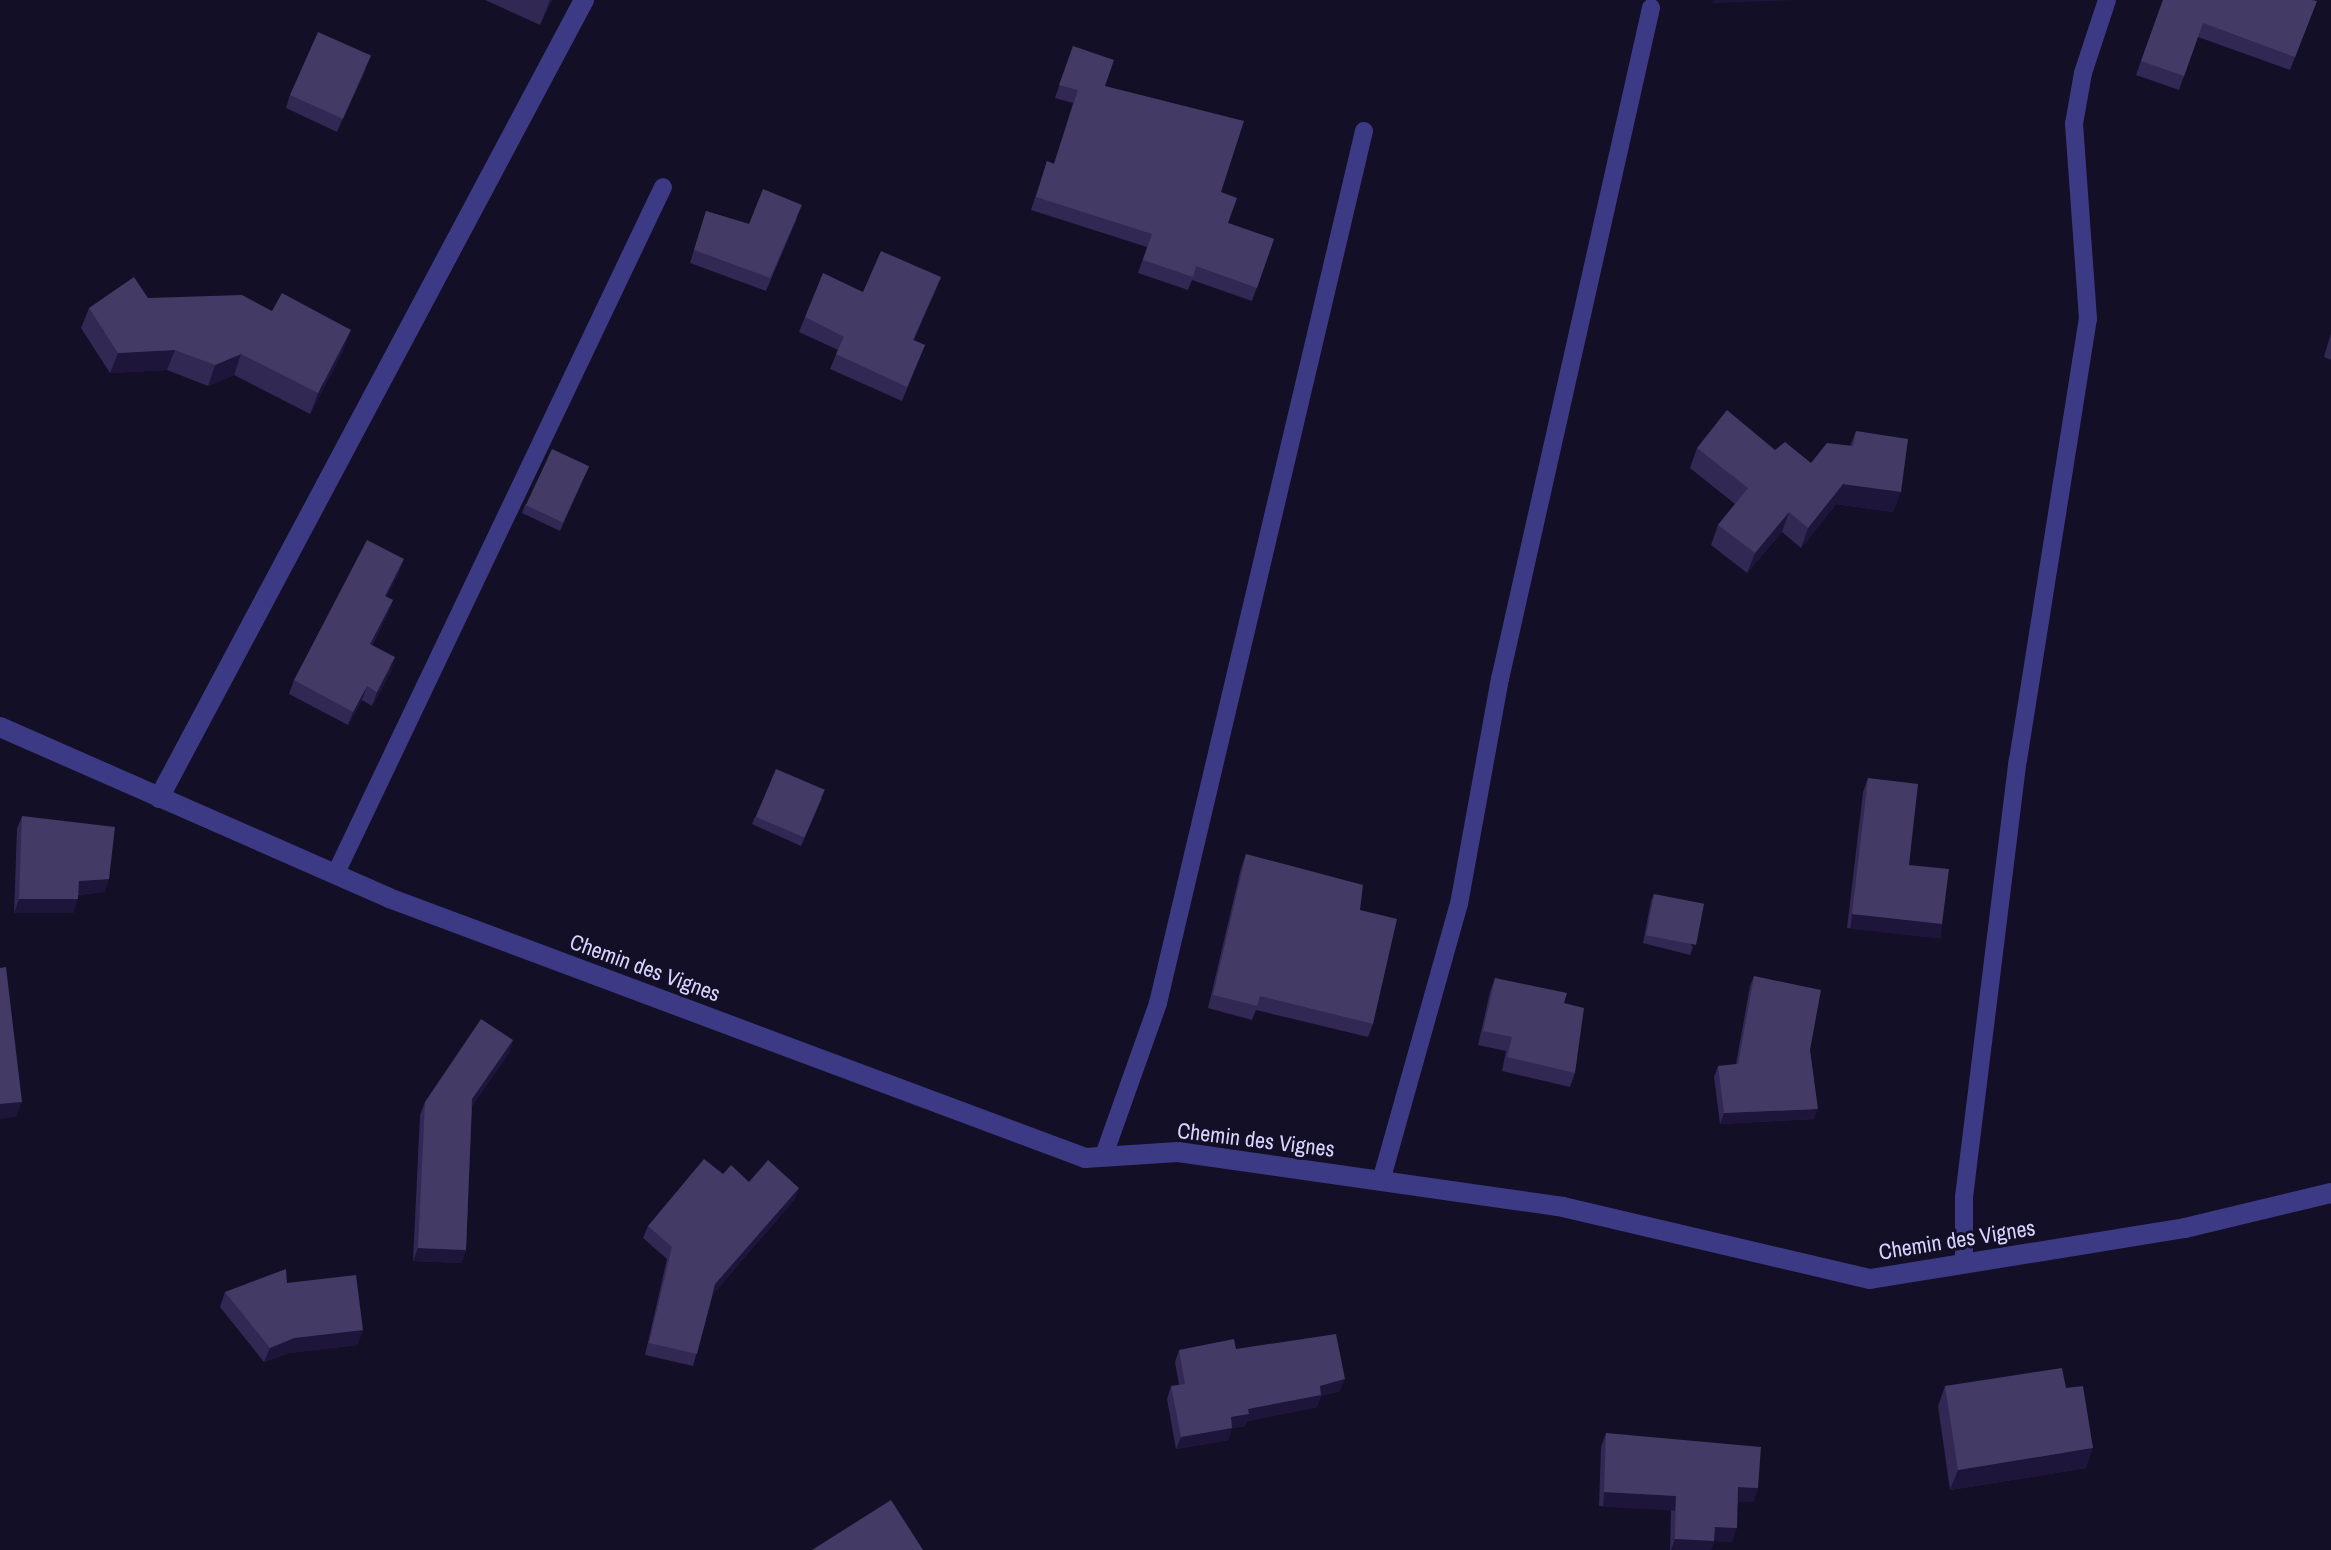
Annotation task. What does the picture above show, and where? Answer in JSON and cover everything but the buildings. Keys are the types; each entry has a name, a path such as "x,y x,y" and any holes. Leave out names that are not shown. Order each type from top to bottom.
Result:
{"street":[{"path":"159,798 584,0"},
{"name":"Chemin des Vignes","path":"0,727 335,875 1085,1158 1178,1152 1563,1207 1870,1279 2185,1228 2331,1193"}],"lane":[{"path":"1964,1263 1964,1197 2018,760 2088,319 2074,124 2083,73 2107,0"},
{"path":"1381,1181 1459,904 1500,679 1651,8"},
{"path":"1104,1155 1158,1003 1364,131"},
{"path":"335,875 663,187"}]}
